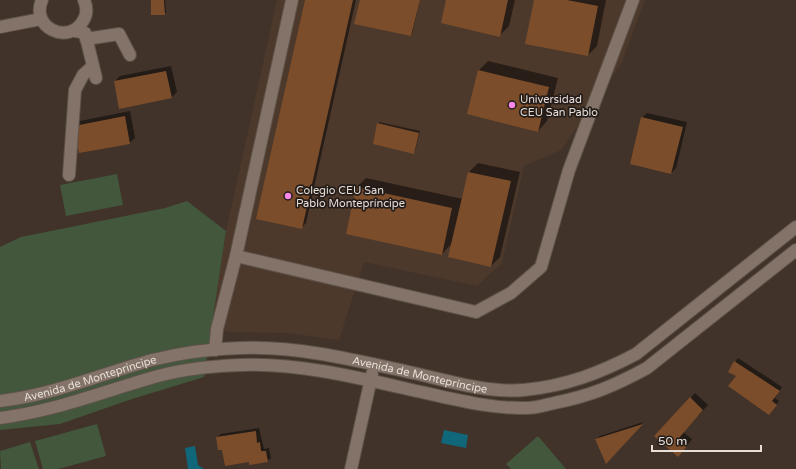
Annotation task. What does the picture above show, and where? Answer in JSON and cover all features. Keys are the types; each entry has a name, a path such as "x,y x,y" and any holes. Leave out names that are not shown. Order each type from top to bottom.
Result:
{"street":[{"path":"42,0 40,11 41,19 46,26 55,32 67,33 75,31 85,33 96,78"},
{"path":"75,31 85,19 86,11 84,0"},
{"path":"214,350 292,0"},
{"path":"236,256 476,312 511,293 541,267 569,170 633,0"},
{"path":"0,27 41,19"},
{"path":"86,39 119,34 130,55"},
{"path":"69,175 75,90 83,75 93,66"},
{"name":"Avenida de Montepríncipe","path":"0,401 43,394 153,360 214,350 286,348 320,353 450,382 493,389 524,390 580,380 608,369 636,354 796,227"},
{"name":"Avenida de Montepríncipe","path":"0,418 51,410 159,376 215,367 240,365 281,365 316,369 446,399 489,406 529,408 583,397 619,383 647,368 796,250"},
{"path":"351,469 374,364"}],"shaded area":[{"path":"277,0 645,0 622,62 561,150 524,166 502,263 477,286 364,262 339,340 288,333 229,332 211,329 226,231"}],"green space":[{"path":"117,174 123,205 66,216 60,185"},
{"path":"187,201 226,231 204,377 129,400 60,424 0,430 0,247 21,237 165,208"},
{"path":"97,424 106,456 58,469 43,469 35,441"},
{"path":"538,436 566,469 511,469 506,464"},
{"path":"30,442 39,469 1,469 0,451"}],"water":[{"path":"444,430 468,435 466,448 441,443"},
{"path":"195,446 198,465 204,469 188,469 185,448"}],"building":[{"path":"151,0 164,0 165,15 151,15"},
{"path":"305,0 353,0 302,229 256,219"},
{"path":"360,0 420,0 411,36 354,24"},
{"path":"446,0 508,0 500,37 441,23"},
{"path":"534,0 567,0 598,6 588,56 525,44"},
{"path":"478,70 549,87 538,132 467,114"},
{"path":"166,71 172,98 119,109 114,81"},
{"path":"125,116 130,144 79,153 74,126"},
{"path":"641,117 683,127 671,174 630,164"},
{"path":"377,123 419,133 414,154 373,144"},
{"path":"468,172 511,181 491,267 448,257"},
{"path":"356,187 452,208 442,255 346,234"},
{"path":"734,361 780,391 772,401 777,405 769,415 728,386 736,376 728,372"},
{"path":"690,397 703,410 679,438 688,445 678,457 654,436"},
{"path":"643,424 606,464 595,439"},
{"path":"256,431 257,443 260,442 261,451 266,451 268,462 249,465 249,462 225,466 222,450 218,450 216,437"}],"place":[{"name":"Universidad CEU San Pablo","path":"512,105"},
{"name":"Colegio CEU San Pablo Montepríncipe","path":"288,196"}]}
